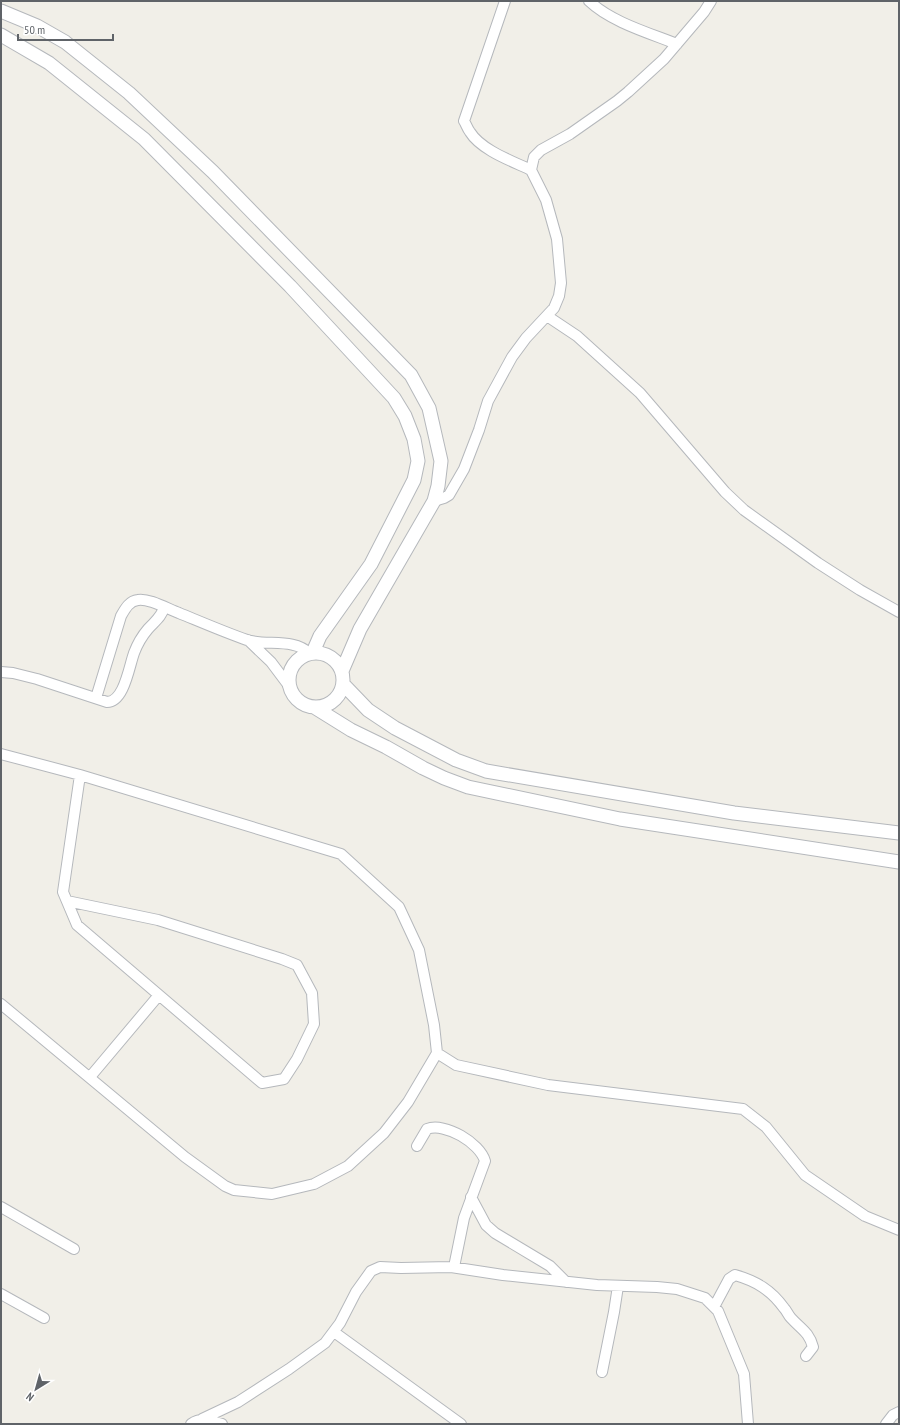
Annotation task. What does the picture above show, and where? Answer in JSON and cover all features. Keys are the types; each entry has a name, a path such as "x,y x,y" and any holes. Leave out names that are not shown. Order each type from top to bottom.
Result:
{"street":[{"path":"434,501 450,495 464,469 488,401 512,357 526,338 554,308 562,283 557,239 546,200 531,170 502,157 479,143 470,133 464,120 505,1"},
{"path":"589,1 594,6 620,21 677,44"},
{"path":"531,170 534,157 541,150 570,134 617,101 650,72 677,44 704,12 711,1"},
{"path":"1,11 37,26 65,42 129,93 213,172 411,375 429,408 441,461 438,486 434,501 360,629 342,678 341,690 333,701 327,705 314,707"},
{"path":"1,35 49,63 144,139 290,286 394,398 405,416 414,439 418,461 414,480 371,564 320,636 311,653"},
{"path":"547,316 577,336 640,393 725,492 744,510 818,563 860,590 899,612"},
{"path":"96,698 121,616 131,602 138,600 146,600 248,640 297,645 311,653"},
{"path":"1,672 13,673 37,679 111,702 120,694 139,642 163,612 164,607"},
{"path":"248,640 271,662 289,686"},
{"path":"899,833 734,813 486,771 456,760 395,728 368,710 342,678 334,659 320,653 311,653 299,658 292,666 288,676 292,694 305,705 314,707 345,726 423,768 468,787 620,819 899,862"},
{"path":"1,754 80,775 341,854 399,907 419,950 434,1025 437,1054 408,1102 384,1133 348,1166 314,1184 272,1194 234,1190 225,1186 185,1157 1,1004"},
{"path":"67,901 158,920 282,959 297,966 312,993 314,1024 297,1059 284,1080 262,1083 77,925 63,892 80,775"},
{"path":"90,1077 159,995"},
{"path":"437,1054 456,1065 548,1085 743,1109 766,1127 806,1175 865,1216 899,1230"},
{"path":"417,1146 424,1132 432,1127 459,1134 478,1148 484,1157 485,1161 464,1218 454,1267"},
{"path":"471,1197 486,1225 495,1233 550,1266 566,1282"},
{"path":"1,1207 74,1249"},
{"path":"191,1424 238,1402 324,1343 340,1323 356,1292 371,1271 380,1267 454,1267 503,1275 566,1282 677,1289 705,1298 718,1310 744,1374 748,1424"},
{"path":"714,1307 729,1279 735,1275 752,1280 772,1294 790,1317 809,1336 813,1347 806,1356"},
{"path":"602,1372 618,1286"},
{"path":"1,1294 44,1318"},
{"path":"334,1332 460,1424"},
{"path":"886,1424 893,1415 899,1412"},
{"path":"202,1419 222,1424"}]}
